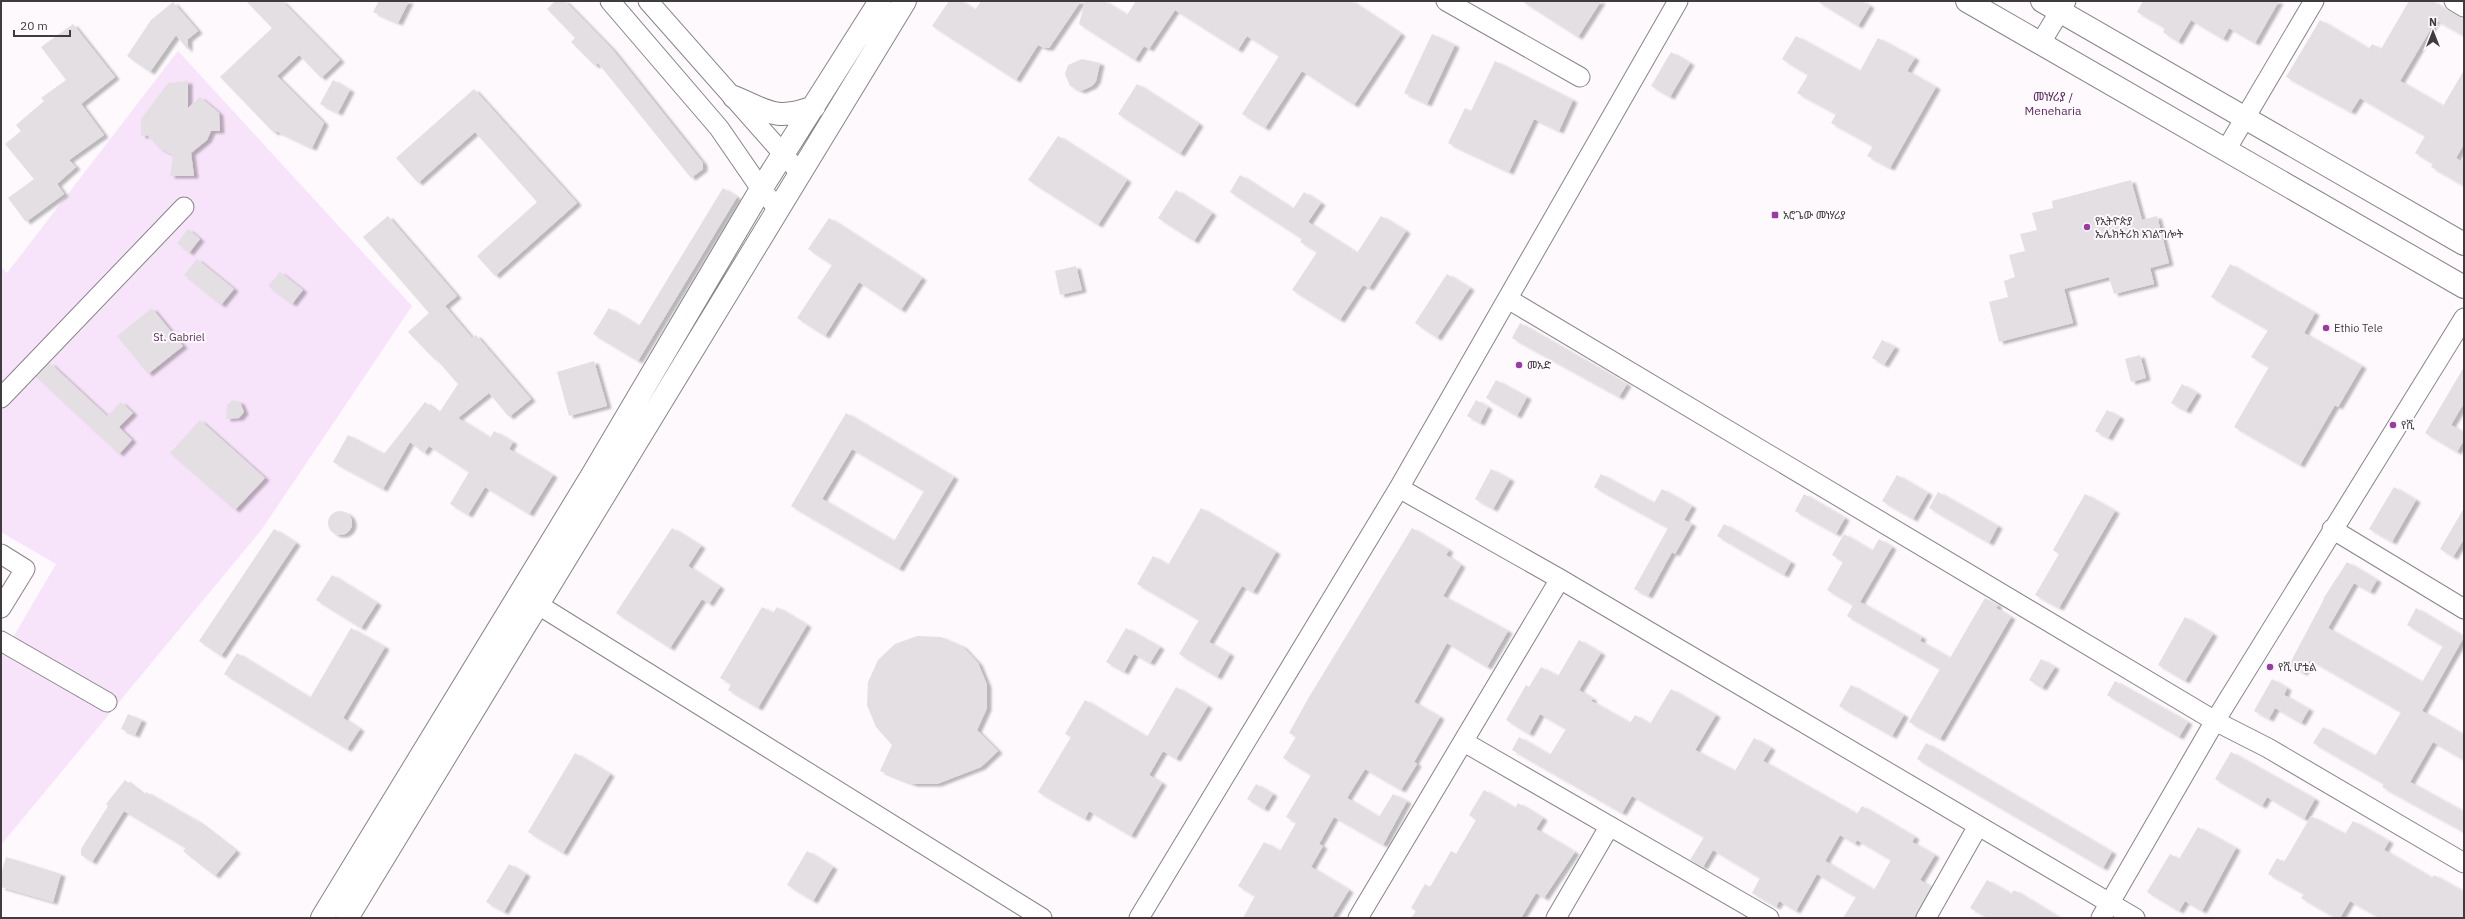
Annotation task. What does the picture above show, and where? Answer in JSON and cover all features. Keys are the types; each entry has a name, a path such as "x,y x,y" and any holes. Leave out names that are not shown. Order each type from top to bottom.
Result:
{"main road":[{"path":"322,918 571,510 761,189 880,1"},
{"path":"347,918 905,1"},
{"path":"1967,1 2464,287"},
{"path":"2056,5 2244,118 2464,244"},
{"path":"734,97 775,115 794,114 814,107"}],"street":[{"path":"610,1 719,128 761,189 778,209"},
{"path":"648,1 800,173"},
{"path":"1446,1 1580,77"},
{"path":"1139,918 1399,488 1678,1"},
{"path":"2226,150 2314,1"},
{"path":"2454,1 2464,7"},
{"path":"2040,44 2056,5"},
{"path":"1,398 184,207"},
{"path":"1508,299 2215,721 2268,748 2464,863"},
{"path":"2106,911 2215,721 2332,528 2464,318"},
{"path":"1399,488 1560,579 1978,826 2106,911 2135,918"},
{"path":"2332,528 2464,609"},
{"path":"1,554 25,569 1,608"},
{"path":"1358,918 1560,579"},
{"path":"537,604 1042,918"},
{"path":"1,641 107,702"},
{"path":"1464,742 1760,916"},
{"path":"1926,918 1978,826"},
{"path":"1556,918 1609,827"}],"green space":[{"name":"St. Gabriel","path":"178,51 412,306 262,529 1,845 1,658 56,564 1,532 1,267 7,273"}],"building":[{"path":"246,1 282,1 340,60 321,78 299,55 277,76 324,123 312,148 276,131 274,133 220,77 272,28"},
{"path":"379,1 409,1 398,23 373,12"},
{"path":"555,1 565,1 612,49 703,163 703,169 691,178 598,63 595,66 571,42 575,38 547,9"},
{"path":"949,1 961,1 975,10 981,1 1081,1 1049,48 1044,48 1038,45 1016,80 932,26"},
{"path":"1085,1 1104,1 1127,15 1136,1 1351,1 1401,34 1354,105 1302,71 1265,128 1242,114 1279,56 1247,36 1238,50 1175,10 1149,49 1144,46 1135,60 1079,24"},
{"path":"1522,1 1601,1 1578,37"},
{"path":"1817,1 1862,1 1870,6 1858,26"},
{"path":"2143,1 2279,1 2255,43 2229,28 2223,39 2191,20 2178,42 2163,32 2165,28 2137,12"},
{"path":"2409,1 2432,1 2464,20 2464,36 2436,20 2400,81 2443,106 2464,70 2464,144 2456,158 2464,163 2464,186 2431,167 2433,164 2415,153 2425,136 2360,98 2351,112 2286,77 2320,20 2369,49 2372,44 2381,49"},
{"path":"173,2 198,31 188,39 188,50 176,35 150,72 127,56 151,20"},
{"path":"73,24 115,77 81,104 104,135 69,160 76,167 57,184 64,194 26,222 8,198 34,179 5,144 21,131 16,125 44,101 41,98 66,80 41,47"},
{"path":"1432,34 1455,45 1427,104 1404,93"},
{"path":"1796,36 1860,71 1878,38 1915,58 1907,71 1936,87 1890,168 1867,156 1873,146 1831,123 1836,114 1797,93 1808,75 1782,59"},
{"path":"1671,52 1690,63 1670,97 1651,86"},
{"path":"1082,59 1100,63 1096,81 1092,86 1081,91 1070,86 1065,74 1068,65"},
{"path":"1495,61 1573,100 1559,131 1534,119 1509,172 1448,143 1465,108 1471,111"},
{"path":"333,80 350,90 338,113 320,104"},
{"path":"188,81 188,108 200,97 219,113 220,131 211,131 207,140 191,153 194,176 170,176 173,155 159,148 147,135 141,136 141,119 168,83"},
{"path":"1137,84 1199,124 1180,154 1118,114"},
{"path":"474,89 577,203 495,276 477,256 537,202 475,132 418,183 396,158"},
{"path":"1058,136 1127,180 1098,225 1028,180"},
{"path":"1240,175 1293,209 1304,192 1321,203 1308,222 1357,253 1381,216 1406,231 1369,288 1363,285 1340,320 1292,290 1317,252 1300,242 1302,239 1230,192"},
{"path":"2131,180 2142,220 2157,216 2169,263 2150,268 2154,284 2114,294 2109,277 2064,289 2073,323 1999,342 1989,302 2008,297 2004,281 2015,277 2009,255 2025,251 2020,234 2037,230 2032,213 2053,208 2052,201"},
{"path":"723,188 737,197 638,361 593,334 609,308 639,326"},
{"path":"1176,190 1212,213 1194,241 1158,218"},
{"path":"388,216 457,296 445,306 472,338 476,335 531,399 509,417 489,393 458,418 490,438 494,431 513,442 509,449 553,475 529,514 485,487 468,515 450,504 469,472 429,446 424,453 410,442 383,489 333,462 348,435 384,454 425,402 439,413 458,384 436,359 435,360 408,332 429,313 363,237"},
{"path":"829,218 922,278 901,310 859,282 825,336 797,318 832,265 808,249"},
{"path":"188,229 200,239 189,253 177,243"},
{"path":"197,259 234,289 221,305 184,275"},
{"path":"2230,264 2315,313 2304,333 2362,366 2338,407 2335,405 2300,465 2234,427 2269,367 2251,357 2268,330 2211,297"},
{"path":"1076,266 1082,290 1060,295 1055,271"},
{"path":"280,272 303,290 292,304 268,286"},
{"path":"1447,274 1470,288 1437,338 1415,323"},
{"path":"152,308 183,346 148,374 117,336"},
{"path":"1520,323 1627,384 1619,397 1512,338"},
{"path":"1882,340 1895,347 1884,365 1872,358"},
{"path":"2140,355 2146,378 2131,382 2125,359"},
{"path":"594,361 607,406 569,416 557,372"},
{"path":"50,363 107,416 121,402 133,413 119,427 132,440 119,454 36,377"},
{"path":"2464,367 2464,403 2451,425 2464,433 2464,440 2457,452 2425,433"},
{"path":"1496,380 1527,397 1517,416 1486,398"},
{"path":"2182,384 2197,393 2186,411 2171,403"},
{"path":"233,400 240,402 244,412 239,418 226,419 227,405"},
{"path":"1476,400 1488,407 1480,423 1467,416"},
{"path":"2107,410 2120,417 2108,438 2095,431"},
{"path":"846,413 954,477 899,569 791,506","holes":["852,449 924,491 894,541 822,499"]},
{"path":"200,420 265,478 235,510 170,453"},
{"path":"1491,469 1510,479 1493,509 1475,499"},
{"path":"1601,474 1654,503 1662,489 1692,506 1684,520 1692,524 1675,554 1672,552 1648,596 1634,589 1668,528 1594,487"},
{"path":"1897,475 1928,493 1913,519 1882,501"},
{"path":"2394,487 2416,500 2392,542 2369,529"},
{"path":"1938,492 1998,526 1989,543 1929,508"},
{"path":"1804,494 1845,518 1836,534 1795,511"},
{"path":"2085,494 2115,511 2059,608 2035,595 2059,554 2053,550"},
{"path":"1201,508 1276,552 1253,592 1242,586 1209,642 1230,654 1217,677 1179,654 1199,620 1137,584 1153,556 1168,565"},
{"path":"2464,508 2464,539 2453,557 2440,549"},
{"path":"340,511 345,512 351,518 351,528 345,534 340,535 335,534 329,528 328,523 329,518 335,512"},
{"path":"1724,524 1791,562 1784,575 1717,536"},
{"path":"672,528 701,546 688,566 720,587 709,604 702,599 670,648 616,613"},
{"path":"1412,528 1449,550 1446,555 1461,565 1443,596 1508,631 1487,667 1447,643 1414,702 1440,717 1414,762 1417,764 1401,790 1365,769 1347,798 1379,817 1393,794 1407,801 1383,845 1334,817 1319,844 1323,846 1311,867 1349,890 1332,918 1243,918 1255,896 1238,886 1264,842 1280,851 1296,823 1286,817 1311,775 1283,758 1296,737 1289,733 1309,697"},
{"path":"274,529 296,543 221,656 199,641"},
{"path":"1844,534 1872,551 1879,539 1892,547 1860,602 1922,637 1920,641 1950,658 1985,598 1998,605 1996,608 2011,617 1940,739 1909,722 1940,669 1847,616 1853,605 1827,590 1843,562 1832,555"},
{"path":"2347,562 2377,580 2370,592 2354,583 2328,628 2422,682 2443,646 2407,625 2416,608 2464,637 2422,711 2464,735 2464,760 2433,742 2410,782 2464,812 2464,832 2382,787 2384,784 2313,743 2323,727 2375,756 2401,712 2310,660 2303,673 2289,665 2323,599"},
{"path":"332,575 377,603 361,628 316,600"},
{"path":"762,607 773,613 777,607 807,625 758,708 728,690 731,684 720,678"},
{"path":"2185,617 2213,634 2185,681 2158,665"},
{"path":"351,628 385,647 343,718 360,729 347,749 224,674 237,653 310,698"},
{"path":"1126,628 1160,647 1150,663 1134,654 1124,672 1106,662"},
{"path":"917,636 941,637 962,646 978,663 987,685 987,708 977,730 998,751 981,767 937,784 913,784 880,771 892,745 876,727 867,705 868,682 878,660 895,644"},
{"path":"1579,640 1601,653 1579,690 1593,699 1591,701 1630,723 1635,715 1650,724 1671,689 1716,715 1695,750 1735,771 1754,738 1771,748 1763,761 1857,814 1862,806 1915,837 1912,842 1935,855 1920,880 1931,887 1914,918 1843,918 1856,897 1817,874 1796,911 1779,901 1776,907 1752,893 1760,878 1713,850 1703,867 1690,860 1704,837 1632,796 1622,813 1512,750 1519,737 1550,755 1566,729 1540,714 1529,734 1506,720 1526,685 1529,687 1541,667 1558,676","holes":["1840,835 1855,844 1857,840 1891,860 1874,890 1825,861"]},
{"path":"2041,659 2055,667 2042,688 2029,680"},
{"path":"2272,679 2287,688 2284,695 2309,709 2301,723 2275,708 2269,719 2254,711"},
{"path":"2115,681 2188,722 2179,737 2107,695"},
{"path":"1851,685 1904,715 1892,736 1839,706"},
{"path":"1176,687 1208,706 1176,759 1163,751 1149,775 1162,783 1131,836 1089,811 1085,819 1038,792 1071,737 1065,734 1085,700 1147,737"},
{"path":"128,714 142,720 135,735 121,729"},
{"path":"1926,743 2112,852 2103,868 1917,759"},
{"path":"2231,752 2315,799 2304,819 2267,797 2262,806 2215,779"},
{"path":"575,753 610,774 563,853 528,832"},
{"path":"125,780 144,795 146,792 197,821 236,851 215,876 183,851 186,848 124,811 92,862 81,855 81,849 108,806 106,804"},
{"path":"1256,784 1273,794 1264,809 1247,799"},
{"path":"1484,790 1515,808 1518,803 1543,818 1536,829 1575,852 1544,898 1536,893 1521,918 1411,918 1416,911 1411,908 1425,884 1430,887 1451,851 1456,854 1476,820 1469,815"},
{"path":"2311,816 2345,834 2353,821 2389,841 2384,850 2432,878 2434,875 2464,892 2464,918 2380,918 2350,901 2340,918 2336,918 2301,898 2304,894 2268,874 2277,858 2284,862"},
{"path":"2198,827 2236,848 2202,911 2185,901 2179,911 2147,892 2170,854 2179,859"},
{"path":"807,851 833,867 813,901 787,885"},
{"path":"6,857 61,874 53,902 1,887 1,874"},
{"path":"509,864 526,874 504,912 486,902"},
{"path":"1987,880 2011,894 2014,890 2060,918 1988,918 1970,908"}],"place":[{"name":"አሮጌው መነሃሪያ","path":"1775,215"},
{"name":"የኢትዮጵያ ኤሌክትሪክ አገልግሎት","path":"2087,227"},
{"name":"Ethio Tele","path":"2326,328"},
{"name":"መአድ","path":"1519,365"},
{"name":"የሺ","path":"2393,425"},
{"name":"የሺ ሆቴል","path":"2270,667"}],"district":[{"name":"መነሃሪያ / Meneharia","path":"2053,103"}]}
